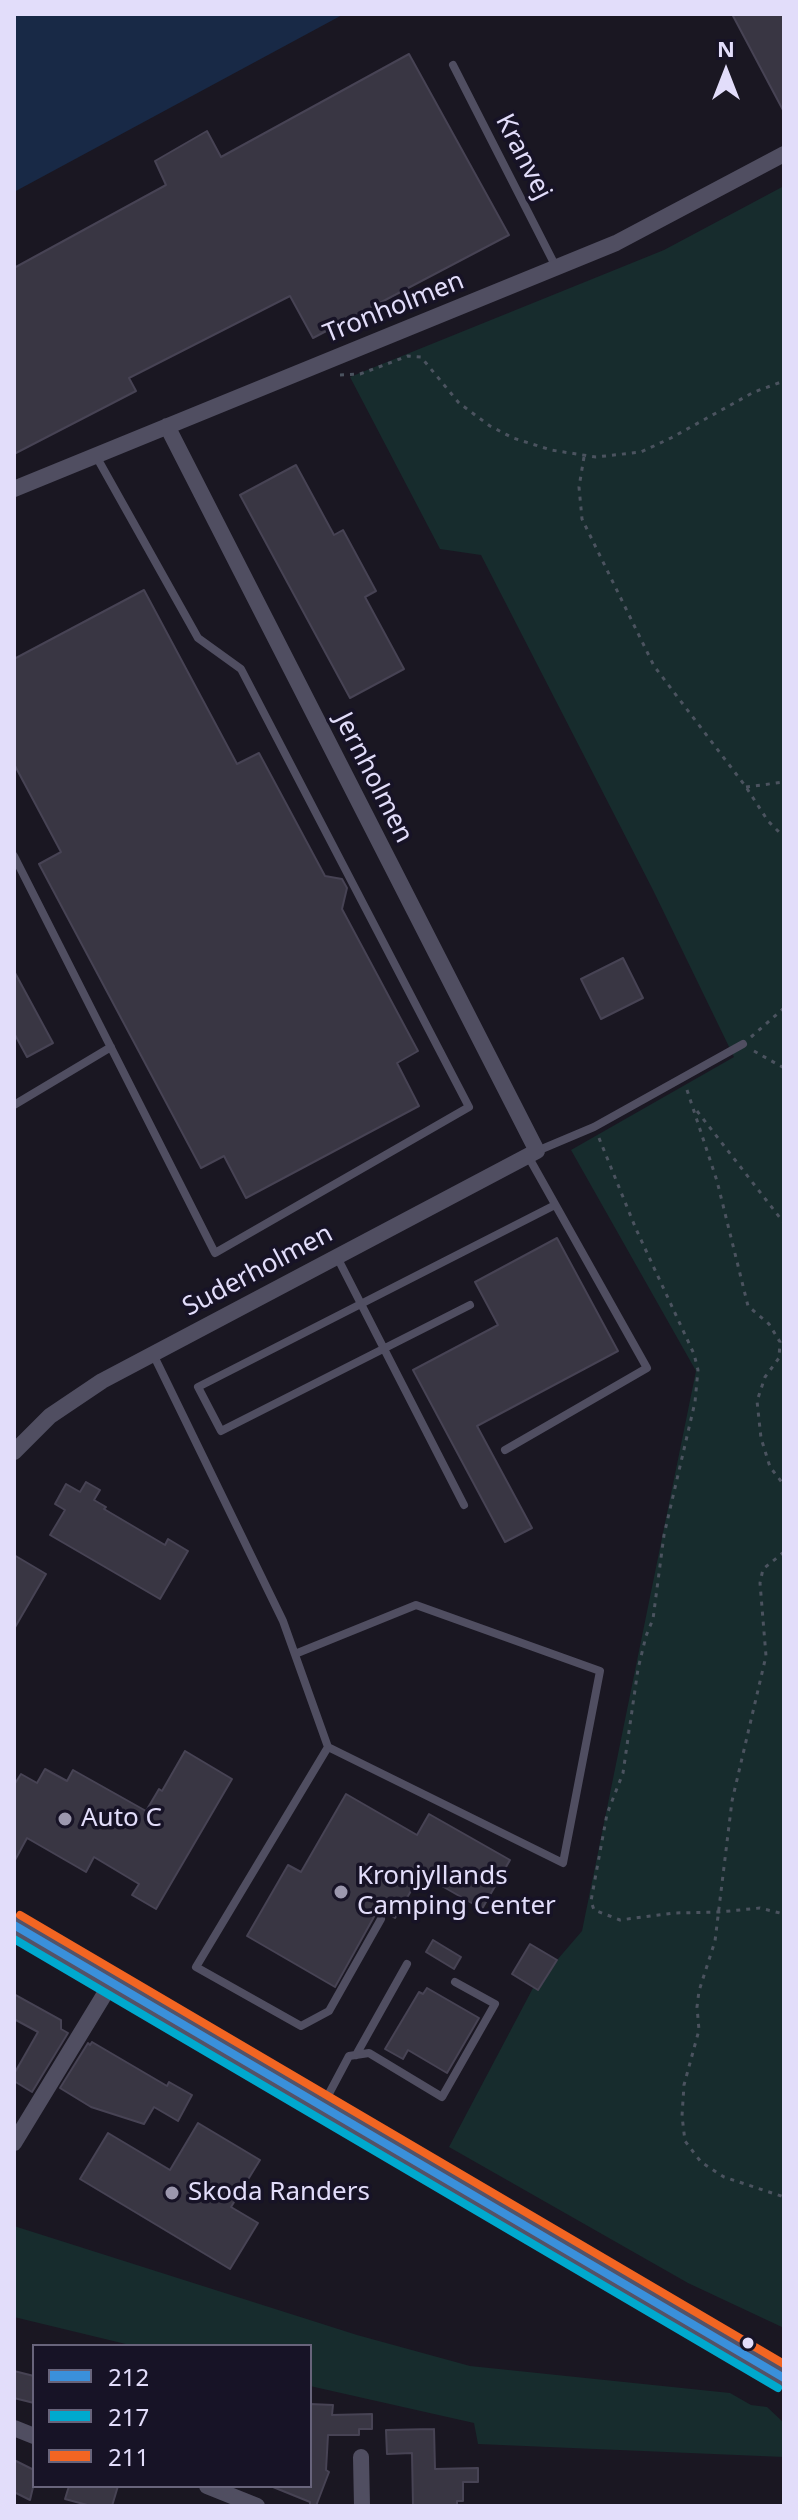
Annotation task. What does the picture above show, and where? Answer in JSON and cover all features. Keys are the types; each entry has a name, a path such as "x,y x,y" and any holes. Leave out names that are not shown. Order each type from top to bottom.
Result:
{"street":[{"name":"Tronholmen","path":"14,489 616,243 784,154"},
{"name":"Jernholmen","path":"167,426 532,1154"},
{"name":"Suderholmen","path":"14,1452 50,1416 102,1381 532,1154"},
{"path":"14,1925 784,2378"},
{"path":"14,2143 112,1982"},
{"path":"361,2457 362,2506"},
{"path":"212,2488 257,2506"}],"lane":[{"name":"Kranvej","path":"453,65 556,267"},
{"path":"14,856 215,1253 469,1107 241,669 198,638 96,456"},
{"path":"505,1450 647,1368 555,1205 532,1154 594,1127 743,1044"},
{"path":"14,1105 111,1047"},
{"path":"470,1305 221,1431 198,1387 555,1205"},
{"path":"337,1257 464,1505"},
{"path":"153,1354 283,1621 328,1747 563,1863 600,1671 416,1605 295,1654"},
{"path":"328,1747 196,1967 301,2026 329,2011 381,1919"},
{"path":"356,2055 407,1964"},
{"path":"322,2106 349,2056 369,2053 442,2097 495,2004 455,1982"}],"path":[{"path":"337,375 360,374 408,356 421,357 459,403 490,426 513,438 584,457 641,452 754,392 784,381"},
{"path":"584,457 579,487 582,519 654,666 746,787 768,821 784,837"},
{"path":"746,787 784,782"},
{"path":"784,1008 743,1044 784,1068"},
{"path":"682,1079 717,1181 748,1306 769,1324 780,1342 779,1358 765,1377 757,1401 761,1438 770,1467 784,1485"},
{"path":"694,1108 784,1223"},
{"path":"594,1127 636,1229 694,1354 698,1370 695,1402 664,1535 653,1619 638,1669 623,1773 607,1814 591,1901 594,1910 620,1920 760,1908 784,1914"},
{"path":"784,1552 763,1569 760,1583 766,1656 732,1801 715,1941 699,1991 699,2030 684,2085 682,2116 685,2141 701,2162 724,2177 784,2197"},
{"path":"784,2059 784,2079"}],"green space":[{"path":"784,186 784,2328 688,2283 449,2147 533,1988 582,1931 696,1371 571,1150 734,1057 653,890 481,555 440,549 350,377 664,250"},
{"path":"14,2226 357,2335 470,2366 730,2393 751,2405 767,2407 784,2423 784,2457 478,2444 474,2423 312,2386 312,2344 126,2344 14,2317"}],"water":[{"path":"14,14 344,14 14,192"}],"building":[{"path":"732,14 784,14 784,112"},
{"path":"409,54 509,235 313,338 290,296 129,378 136,391 14,454 14,268 166,185 155,161 207,131 221,157"},
{"path":"296,465 334,535 343,530 376,591 365,597 404,669 350,698 240,495"},
{"path":"144,590 237,764 259,753 325,876 342,879 347,888 342,909 418,1051 397,1063 419,1106 246,1198 224,1156 201,1168 39,864 61,852 14,764 14,659"},
{"path":"623,958 643,998 601,1019 581,979"},
{"path":"14,971 53,1043 27,1057 14,1033"},
{"path":"557,1238 618,1351 477,1426 532,1528 505,1542 413,1370 498,1325 475,1282"},
{"path":"86,1482 100,1490 94,1500 106,1507 104,1509 165,1545 168,1539 188,1551 160,1599 50,1535 65,1510 55,1504 66,1484 80,1492"},
{"path":"14,1555 46,1574 14,1629"},
{"path":"185,1751 232,1779 156,1909 132,1895 139,1884 94,1857 86,1872 27,1838 14,1862 14,1785 21,1774 37,1783 45,1769 67,1781 73,1770 146,1811 159,1789 162,1791"},
{"name":"Kronjyllands Camping Center","path":"346,1794 417,1835 429,1814 510,1860 482,1909 421,1874 395,1918 380,1909 375,1915 335,1987 247,1936 288,1865 301,1872"},
{"path":"433,1940 461,1957 454,1969 426,1952"},
{"path":"530,1944 557,1960 538,1990 512,1974"},
{"path":"427,1988 479,2018 447,2073 408,2050 403,2059 385,2049 419,1992 423,1994"},
{"path":"14,1994 61,2020 61,2029 68,2033 32,2092 14,2081 14,2074 38,2032 14,2019"},
{"path":"92,2042 167,2086 169,2082 192,2095 178,2121 154,2107 144,2124 91,2107 60,2088 88,2043 90,2045"},
{"name":"Skoda Randers","path":"198,2123 260,2160 231,2207 258,2223 230,2269 80,2179 108,2133 170,2170"},
{"path":"14,2371 32,2376 32,2402 14,2398"},
{"path":"312,2404 333,2405 332,2415 372,2414 372,2429 359,2429 359,2435 328,2435 326,2470 329,2472 316,2506 310,2506 310,2502 275,2488 312,2488"},
{"path":"434,2429 435,2469 478,2468 478,2482 463,2482 463,2501 457,2501 457,2506 413,2506 412,2453 387,2454 386,2430"},
{"path":"14,2460 32,2469 33,2488 30,2500 14,2492"},
{"path":"68,2488 117,2488 112,2506 91,2506 65,2499"}],"transit line":[{"name":"211","path":"20,1915 784,2364"},
{"name":"212","path":"14,1925 784,2378"},
{"name":"217","path":"14,1939 778,2388"}],"place":[{"name":"Auto C","path":"65,1819"},
{"name":"Kronjyllands Camping Center","path":"341,1892"},
{"name":"Skoda Randers","path":"172,2193"}]}
